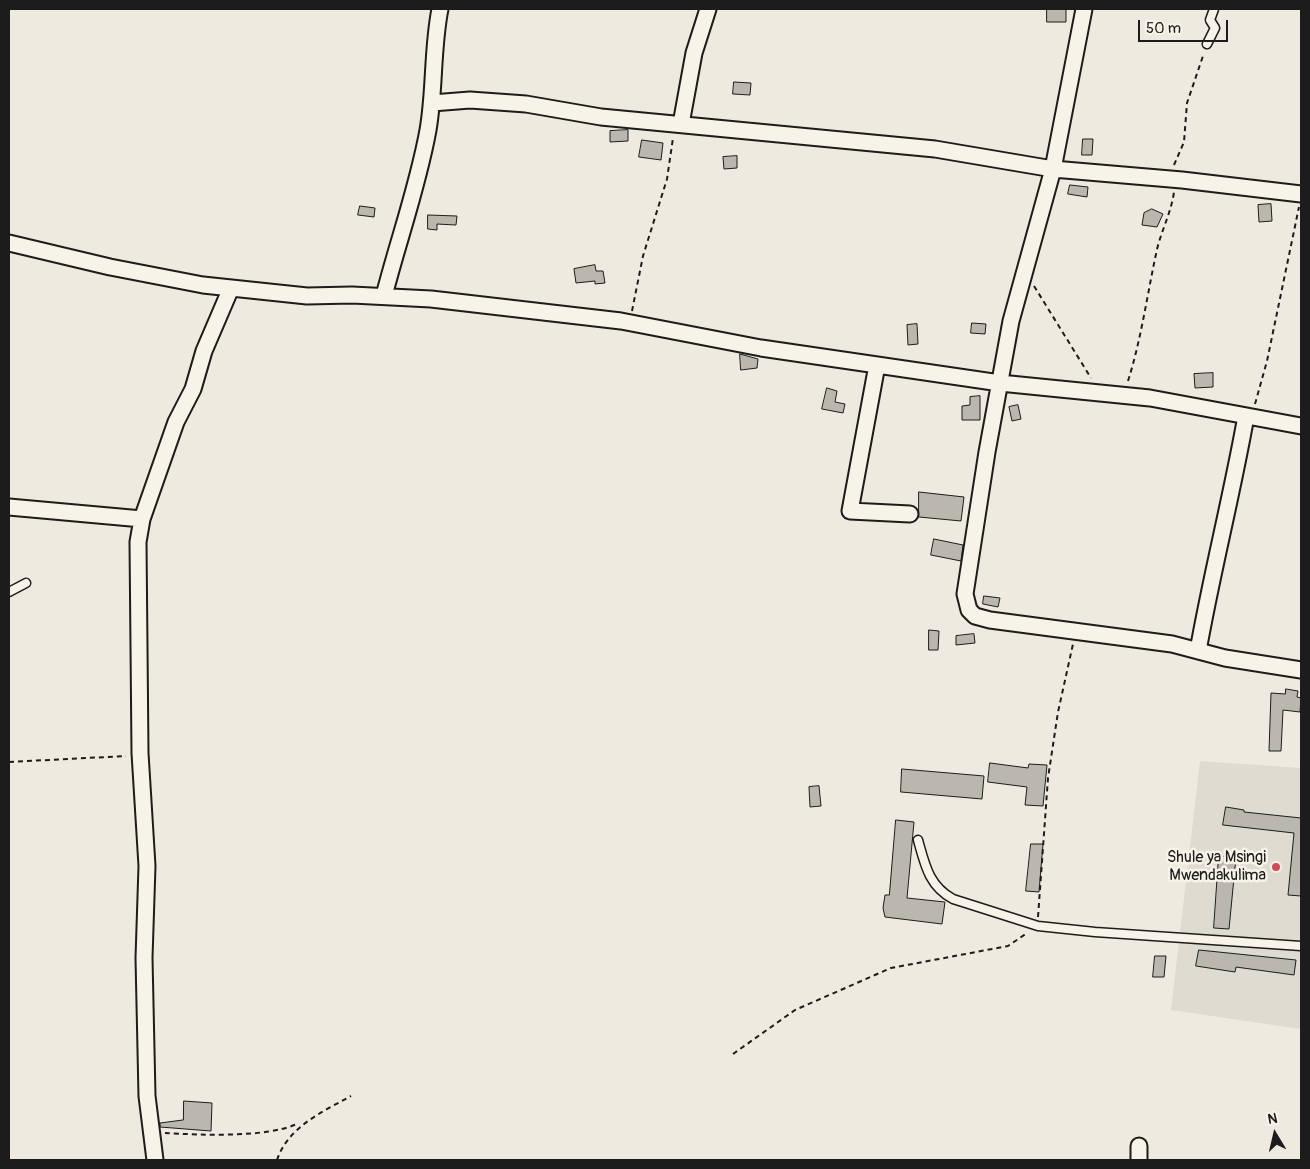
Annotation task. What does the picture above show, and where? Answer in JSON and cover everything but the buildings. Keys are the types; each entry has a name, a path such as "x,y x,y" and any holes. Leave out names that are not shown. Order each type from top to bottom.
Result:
{"street":[{"path":"384,296 420,166 432,103 433,66 440,9"},
{"path":"678,124 694,54 708,9"},
{"path":"1084,9 1054,169 1011,321 987,452 965,594 966,603 975,616 1076,632 1172,644 1225,658 1301,670"},
{"path":"432,103 470,100 526,104 601,117 935,149 1054,169 1169,179 1300,199"},
{"path":"9,243 110,268 231,288 307,296 384,296 431,299 630,322 761,348 1000,383 1123,395 1301,426"},
{"path":"155,1160 148,1112 144,958 147,866 140,753 138,542 142,519 176,422 193,389 204,351 231,288"},
{"path":"877,365 850,511 910,514"},
{"path":"1198,651 1211,578 1233,492 1246,416"},
{"path":"9,507 142,519"}],"lane":[{"path":"1207,44 1215,28 1210,20 1214,9"},
{"path":"9,592 26,583"},
{"path":"918,840 927,872 942,893 953,899 1038,926 1105,933 1301,946"}],"path":[{"path":"1123,395 1134,363 1156,253 1173,199 1175,187 1169,179 1184,142 1187,103 1207,44"},
{"path":"630,322 643,256 667,179 678,124"},
{"path":"1246,416 1254,409 1267,361 1300,199"},
{"path":"1025,271 1100,393"},
{"path":"732,1054 795,1010 891,968 1008,946 1038,926 1048,778 1058,712 1076,632"},
{"path":"9,762 126,756 140,753"},
{"path":"277,1160 285,1142 295,1130 351,1096"},
{"path":"150,1132 231,1134 284,1130 297,1124"}],"shaded area":[{"path":"1200,761 1301,768 1301,1029 1171,1010"}],"place":[{"name":"Shule ya Msingi Mwendakulima","path":"1276,867"}]}
